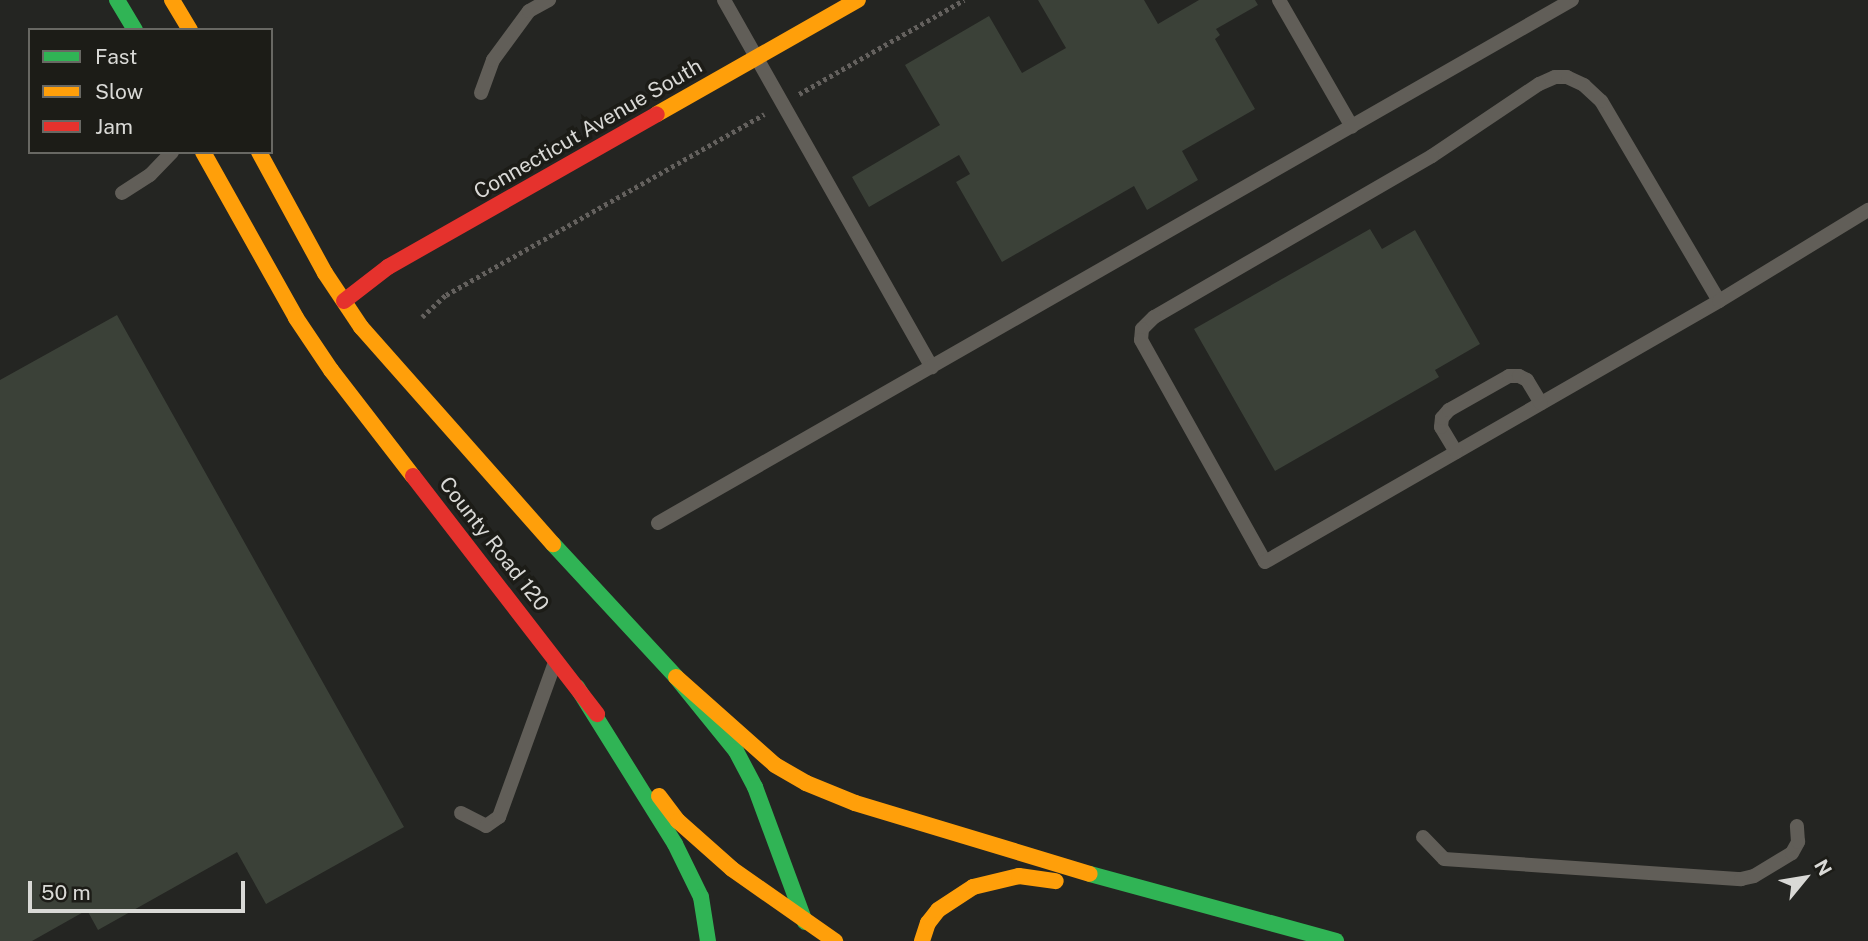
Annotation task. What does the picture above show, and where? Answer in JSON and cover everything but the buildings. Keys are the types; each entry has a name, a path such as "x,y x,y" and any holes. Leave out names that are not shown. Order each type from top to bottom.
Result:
{"main road":[{"path":"117,0 134,28"},
{"path":"172,0 189,28"},
{"name":"Connecticut Avenue South","path":"344,301 388,267 858,0"},
{"name":"County Road 120","path":"205,154 296,318 331,370 578,687 678,821 732,870 835,941"},
{"name":"County Road 120","path":"260,154 325,274 404,378 718,726 749,775 773,831 811,941"},
{"path":"676,677 775,765 806,783 855,803 957,835 1336,941"},
{"path":"578,687 675,844 701,897 708,941"},
{"path":"922,941 938,910 955,896 990,880 1019,876 1162,893"}],"lane":[{"path":"481,93 493,60 526,6 549,0"},
{"path":"724,0 932,367"},
{"path":"1279,0 1352,127"},
{"path":"658,523 1572,0"},
{"path":"1718,301 1601,101 1584,85 1567,77 1555,77 1539,84 1432,156 1186,298 1142,328 1144,351 1265,562 1718,301 1868,211"},
{"path":"122,193 150,175 170,154"},
{"path":"1455,452 1441,427 1442,418 1449,410 1509,376 1519,376 1527,380 1541,403"},
{"path":"461,813 486,826 499,817 556,660"},
{"path":"1423,836 1435,853 1444,859 1741,879 1754,876 1792,853 1798,842 1797,826"}],"path":[{"path":"422,317 446,295 964,0"}],"traffic: fast":[{"path":"117,0 134,28"},
{"path":"553,544 676,677 736,751 755,787 805,922"},
{"path":"577,687 675,844 701,897 708,941"},
{"path":"1090,874 1336,941"}],"traffic: slow":[{"path":"172,0 189,28"},
{"path":"657,114 858,0"},
{"path":"204,154 296,318 331,370 413,476"},
{"path":"260,154 325,273 361,327 553,544"},
{"path":"676,677 775,765 806,783 855,803 1090,874"},
{"path":"659,796 678,821 732,869 835,941"},
{"path":"922,941 928,923 938,910 973,887 1019,876 1056,881"}],"traffic: jam":[{"path":"344,301 388,267 657,114"},
{"path":"413,476 597,714"}]}
